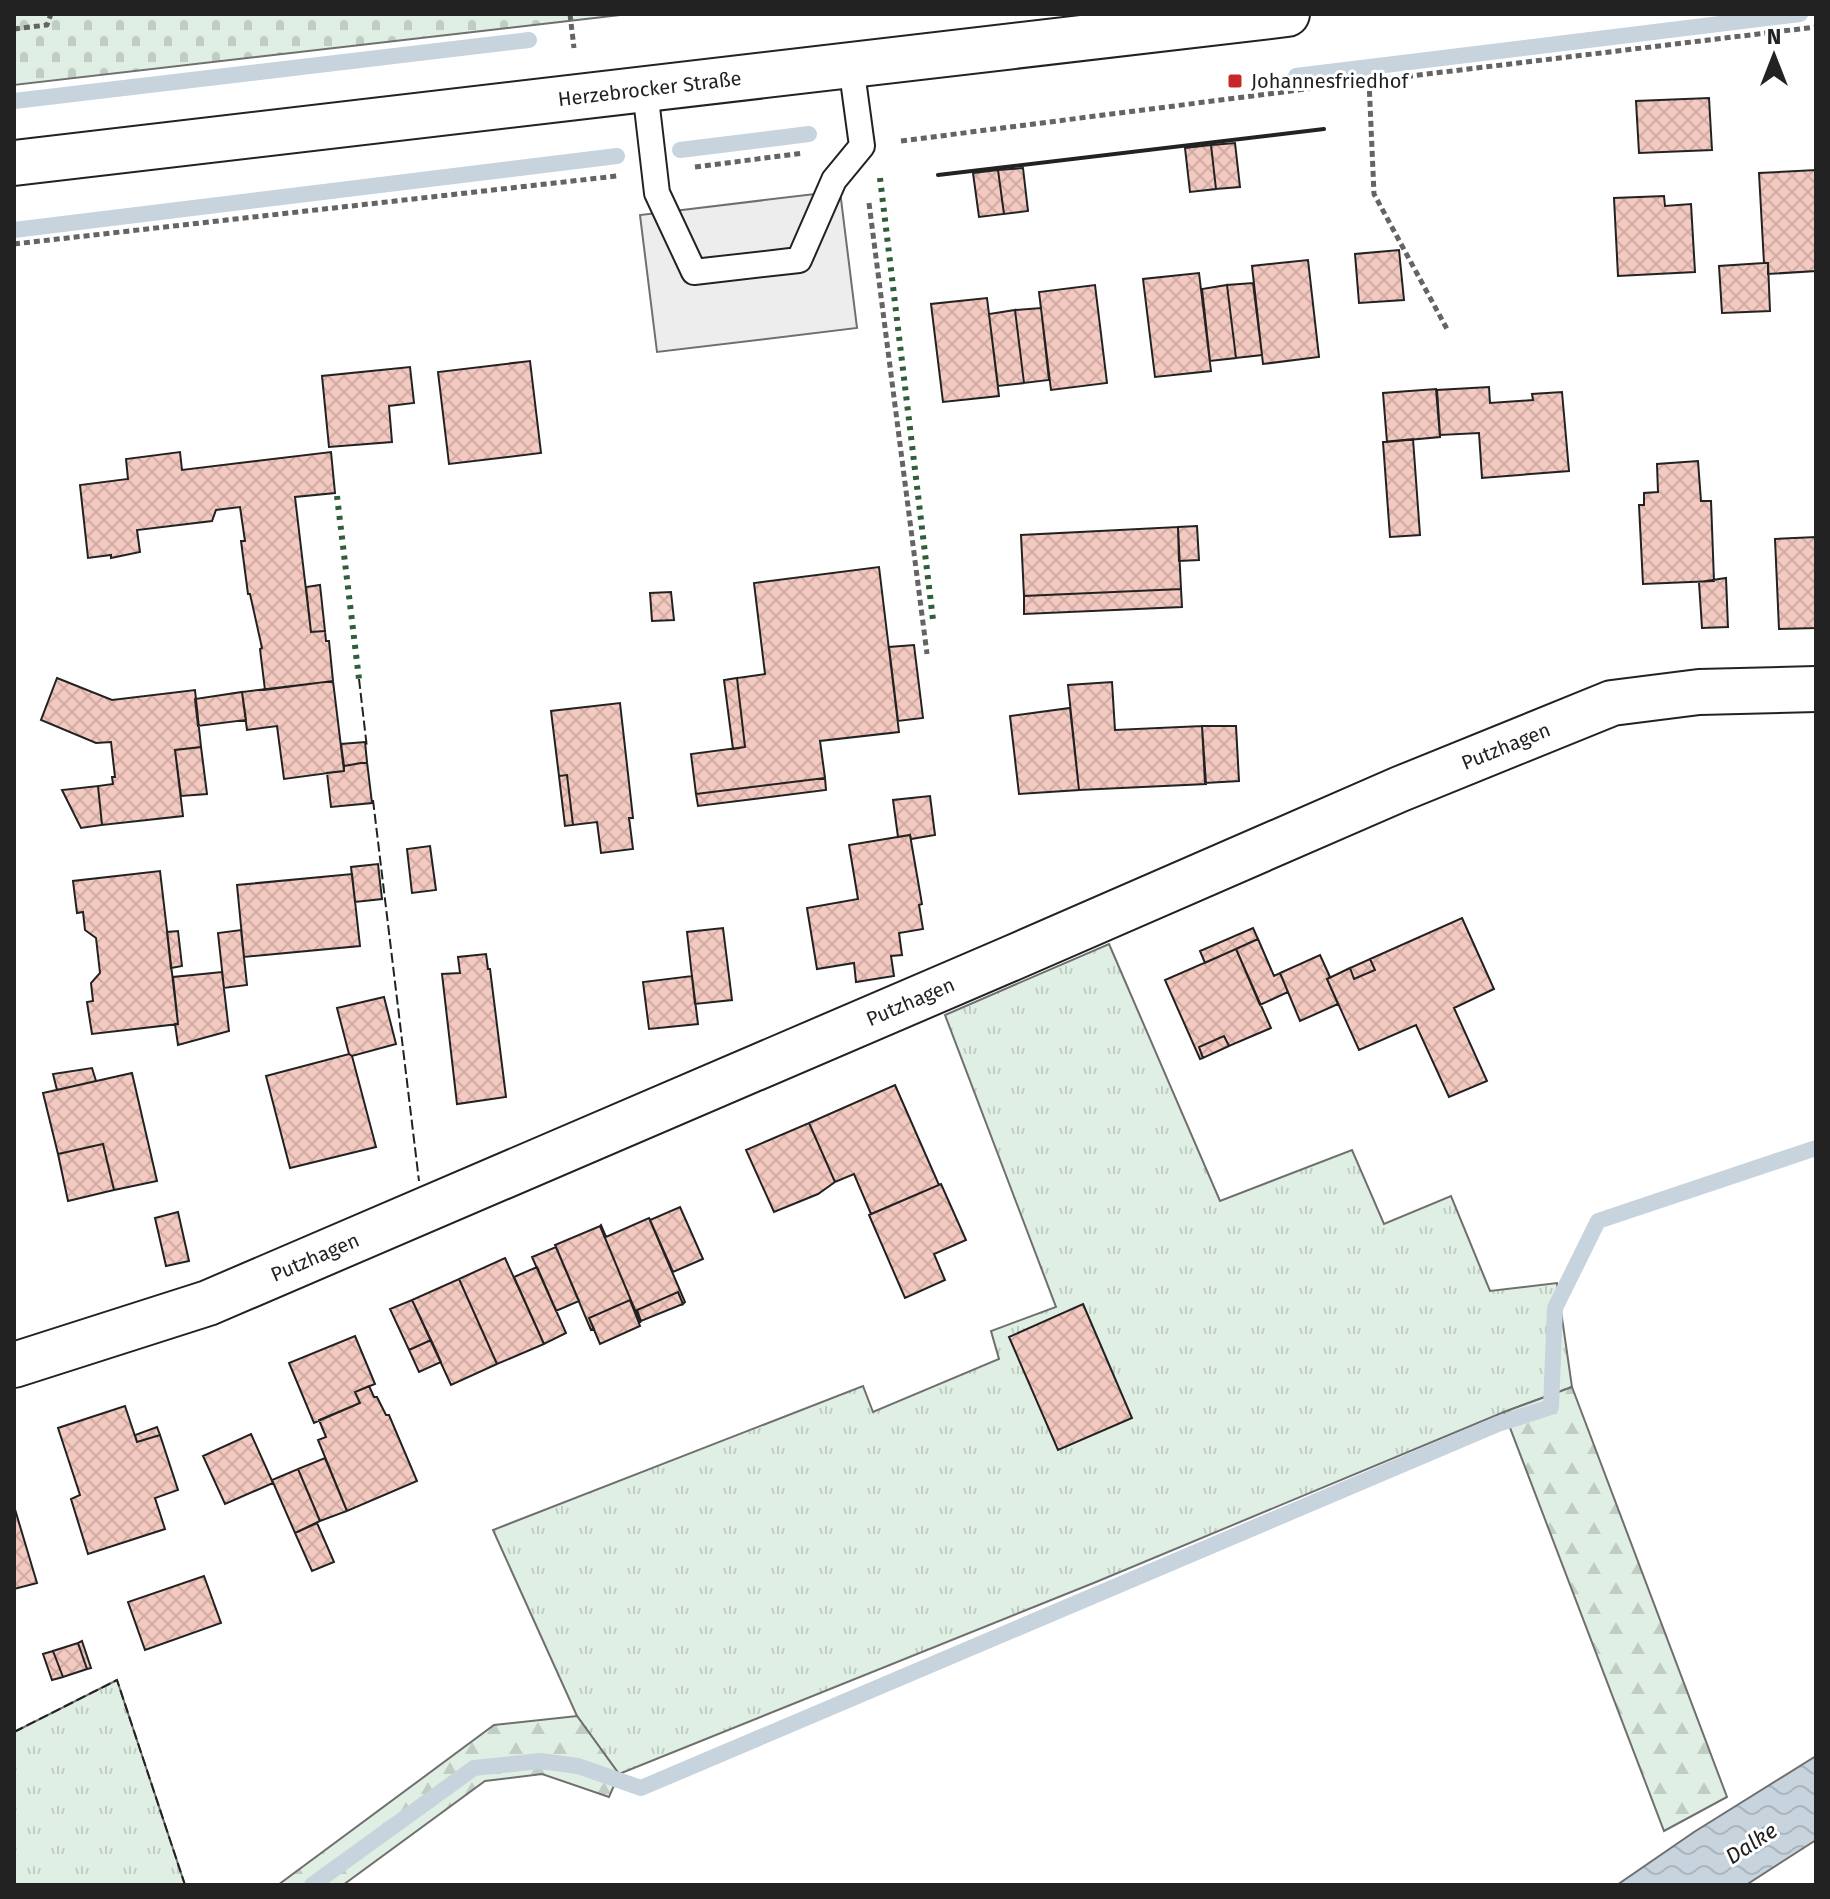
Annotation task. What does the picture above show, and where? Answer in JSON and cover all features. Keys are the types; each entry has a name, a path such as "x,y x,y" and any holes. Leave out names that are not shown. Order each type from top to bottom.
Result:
{"street":[{"name":"Herzebrocker Straße","path":"14,163 1287,14"},
{"name":"Putzhagen","path":"14,1365 208,1303 1400,789 1612,703 1699,692 1816,689"}],"lane":[{"path":"645,90 657,193 694,272 799,260 834,180 862,146 851,65"}],"path":[{"path":"14,29 47,25 51,14"},
{"path":"14,244 654,172 1816,27"},
{"path":"1369,81 1374,194 1447,329"},
{"path":"862,146 927,654"}],"green space":[{"path":"14,14 629,14 14,85"},
{"path":"1109,944 1220,1201 1352,1150 1384,1224 1451,1196 1490,1291 1557,1283 1572,1387 1504,1412 1096,1582 619,1774 577,1716 493,1530 863,1386 873,1412 999,1359 991,1331 1056,1307 945,1015"},
{"path":"1572,1387 1727,1797 1664,1831 1504,1412"},
{"path":"117,1680 185,1885 14,1885 14,1732"},
{"path":"577,1716 619,1774 609,1797 542,1774 485,1781 343,1885 278,1885 494,1725"}],"shaded area":[{"path":"840,191 857,328 657,352 640,215"}],"water":[{"name":"Dalke","path":"1816,1756 1816,1840 1746,1885 1617,1885 1694,1832"}],"building":[{"path":"1709,98 1712,150 1639,153 1636,101"},
{"path":"1235,143 1240,187 1216,189 1211,145"},
{"path":"1211,145 1216,189 1190,192 1185,148"},
{"path":"1023,168 1028,211 1004,214 998,170"},
{"path":"998,170 1004,214 979,217 973,173"},
{"path":"1816,170 1816,271 1768,274 1768,263 1764,263 1759,173"},
{"path":"1664,196 1665,206 1691,204 1695,272 1618,276 1614,198"},
{"path":"1399,250 1404,300 1359,303 1355,254"},
{"path":"1308,260 1319,357 1263,364 1252,266"},
{"path":"1768,263 1770,311 1722,313 1719,266"},
{"path":"1199,273 1211,371 1155,377 1143,279"},
{"path":"1253,283 1262,355 1236,358 1227,285"},
{"path":"1095,285 1107,383 1051,390 1039,292"},
{"path":"1227,285 1236,358 1210,361 1202,289"},
{"path":"987,298 999,396 943,402 931,304"},
{"path":"1041,308 1049,380 1024,383 1015,310"},
{"path":"1015,310 1024,383 998,386 989,314"},
{"path":"530,361 541,453 449,464 438,372"},
{"path":"410,367 414,403 389,406 392,442 329,447 322,376"},
{"path":"1489,387 1490,403 1533,400 1532,394 1562,392 1569,471 1482,478 1479,433 1440,435 1437,390"},
{"path":"1436,389 1440,437 1387,442 1383,393"},
{"path":"1413,439 1420,535 1390,537 1383,442"},
{"path":"180,452 182,470 331,452 335,493 295,497 311,632 325,631 333,681 265,690 262,648 248,594 240,507 216,510 212,521 137,530 140,552 111,558 111,555 88,558 80,485 128,479 126,459"},
{"path":"1698,461 1701,501 1711,501 1714,581 1643,584 1639,505 1644,505 1644,493 1658,492 1657,464"},
{"path":"1197,526 1199,560 1179,561 1178,527"},
{"path":"1178,527 1181,589 1024,596 1021,535"},
{"path":"1816,537 1816,628 1779,629 1775,539"},
{"path":"879,567 899,732 820,741 825,778 696,794 691,754 745,747 737,678 765,674 754,583"},
{"path":"1726,578 1728,627 1702,628 1699,582"},
{"path":"320,585 325,631 311,632 306,587"},
{"path":"1181,589 1182,607 1024,614 1024,596"},
{"path":"671,592 674,620 652,621 650,593"},
{"path":"914,645 923,718 898,721 889,647"},
{"path":"57,678 112,700 195,690 201,747 175,750 183,816 102,825 98,786 113,784 111,742 96,743 41,720"},
{"path":"737,678 745,747 733,749 724,680"},
{"path":"333,681 344,771 284,779 277,726 247,730 242,692"},
{"path":"1112,682 1115,730 1202,726 1206,784 1079,790 1068,685"},
{"path":"242,692 246,720 198,726 195,699"},
{"path":"620,703 633,818 629,818 633,849 601,853 597,822 573,825 567,775 559,776 551,711"},
{"path":"1070,708 1079,790 1019,794 1010,716"},
{"path":"1202,726 1236,726 1239,781 1205,783"},
{"path":"365,742 367,762 344,766 341,744"},
{"path":"201,747 207,794 181,796 175,750"},
{"path":"367,762 372,803 331,807 327,773 344,771 344,766"},
{"path":"567,775 573,825 565,826 559,776"},
{"path":"825,778 826,790 698,806 696,794"},
{"path":"98,786 102,825 81,828 62,790"},
{"path":"930,796 935,835 911,839 910,835 898,837 893,800"},
{"path":"910,835 922,904 919,905 923,929 899,933 902,955 891,956 894,976 856,982 854,963 817,969 807,908 858,899 849,845"},
{"path":"430,846 436,890 412,893 407,849"},
{"path":"378,864 382,899 355,902 351,867"},
{"path":"160,871 178,1024 92,1034 87,1002 93,1001 91,983 100,973 96,938 85,930 83,912 77,913 73,881"},
{"path":"352,874 360,946 244,957 237,885"},
{"path":"1462,918 1494,989 1454,1008 1487,1081 1449,1097 1416,1025 1359,1050 1327,979 1350,968 1354,979 1375,970 1370,959"},
{"path":"723,928 732,1000 695,1004 687,932"},
{"path":"1253,928 1258,939 1205,963 1200,951"},
{"path":"241,930 247,985 224,988 218,933"},
{"path":"178,931 182,966 171,968 167,932"},
{"path":"1258,939 1274,976 1280,973 1288,992 1260,1005 1236,949"},
{"path":"1236,949 1271,1028 1229,1046 1224,1036 1199,1047 1203,1058 1200,1059 1165,980"},
{"path":"486,954 506,1097 457,1104 442,974 460,973 458,957"},
{"path":"1320,955 1338,1004 1300,1021 1280,973"},
{"path":"1370,959 1375,970 1354,979 1350,968"},
{"path":"222,972 229,1031 178,1045 173,977"},
{"path":"692,976 698,1024 649,1029 643,982"},
{"path":"384,997 396,1044 352,1056 337,1008"},
{"path":"1224,1036 1229,1046 1203,1058 1199,1047"},
{"path":"349,1054 376,1147 290,1168 266,1076"},
{"path":"92,1068 96,1081 57,1090 53,1074"},
{"path":"132,1073 157,1181 114,1190 103,1144 58,1154 43,1093"},
{"path":"895,1085 939,1185 871,1214 854,1174 835,1182 809,1123"},
{"path":"809,1123 835,1182 818,1194 774,1212 746,1150"},
{"path":"103,1144 114,1190 68,1201 58,1154"},
{"path":"941,1184 966,1240 934,1254 945,1280 905,1298 869,1215"},
{"path":"680,1207 703,1259 673,1272 650,1220"},
{"path":"178,1212 189,1261 166,1266 155,1218"},
{"path":"649,1218 685,1302 683,1304 678,1292 637,1310 640,1322 600,1226 606,1237"},
{"path":"600,1226 640,1322 630,1300 589,1318 594,1329 591,1330 555,1245"},
{"path":"556,1247 579,1301 556,1311 532,1257"},
{"path":"505,1258 544,1344 497,1364 459,1279"},
{"path":"537,1267 566,1333 544,1344 514,1277"},
{"path":"459,1279 497,1364 451,1385 412,1300"},
{"path":"678,1292 683,1304 641,1321 637,1310"},
{"path":"412,1300 431,1340 409,1350 390,1309"},
{"path":"630,1300 640,1326 600,1344 589,1318"},
{"path":"1083,1304 1132,1418 1058,1450 1009,1337"},
{"path":"355,1336 375,1384 355,1392 360,1403 314,1423 289,1363"},
{"path":"431,1340 441,1362 419,1372 409,1350"},
{"path":"369,1386 386,1415 389,1415 417,1481 347,1511 318,1440 326,1437 319,1420 360,1403 355,1392"},
{"path":"125,1406 137,1442 160,1435 178,1490 155,1498 165,1529 88,1554 71,1499 80,1495 58,1428"},
{"path":"157,1427 160,1435 137,1442 135,1435"},
{"path":"251,1434 273,1483 225,1504 203,1456"},
{"path":"325,1458 347,1511 320,1521 298,1469"},
{"path":"298,1469 320,1521 295,1533 272,1480"},
{"path":"14,1506 37,1583 14,1589"},
{"path":"317,1523 334,1562 312,1571 295,1533"},
{"path":"204,1576 221,1623 145,1650 128,1602"},
{"path":"82,1641 91,1668 87,1669 78,1643"},
{"path":"78,1643 87,1669 63,1677 53,1651"},
{"path":"53,1651 63,1677 52,1680 43,1654"}],"waterway":[{"path":"1296,76 1800,14"},
{"path":"14,101 529,40"},
{"path":"680,150 809,134"},
{"path":"14,230 617,156"},
{"path":"312,1885 474,1768 540,1761 578,1766 641,1788 1498,1424 1551,1407 1555,1308 1598,1221 1816,1148"}],"hedge":[{"path":"880,178 933,620"},
{"path":"337,496 359,679"}],"fence":[{"path":"359,679 367,748"},
{"path":"373,800 419,1181"},
{"path":"14,1732 117,1680 185,1885"}],"wall":[{"path":"938,175 1324,129"}],"place":[{"name":"Johannesfriedhof","path":"1235,81"}]}
